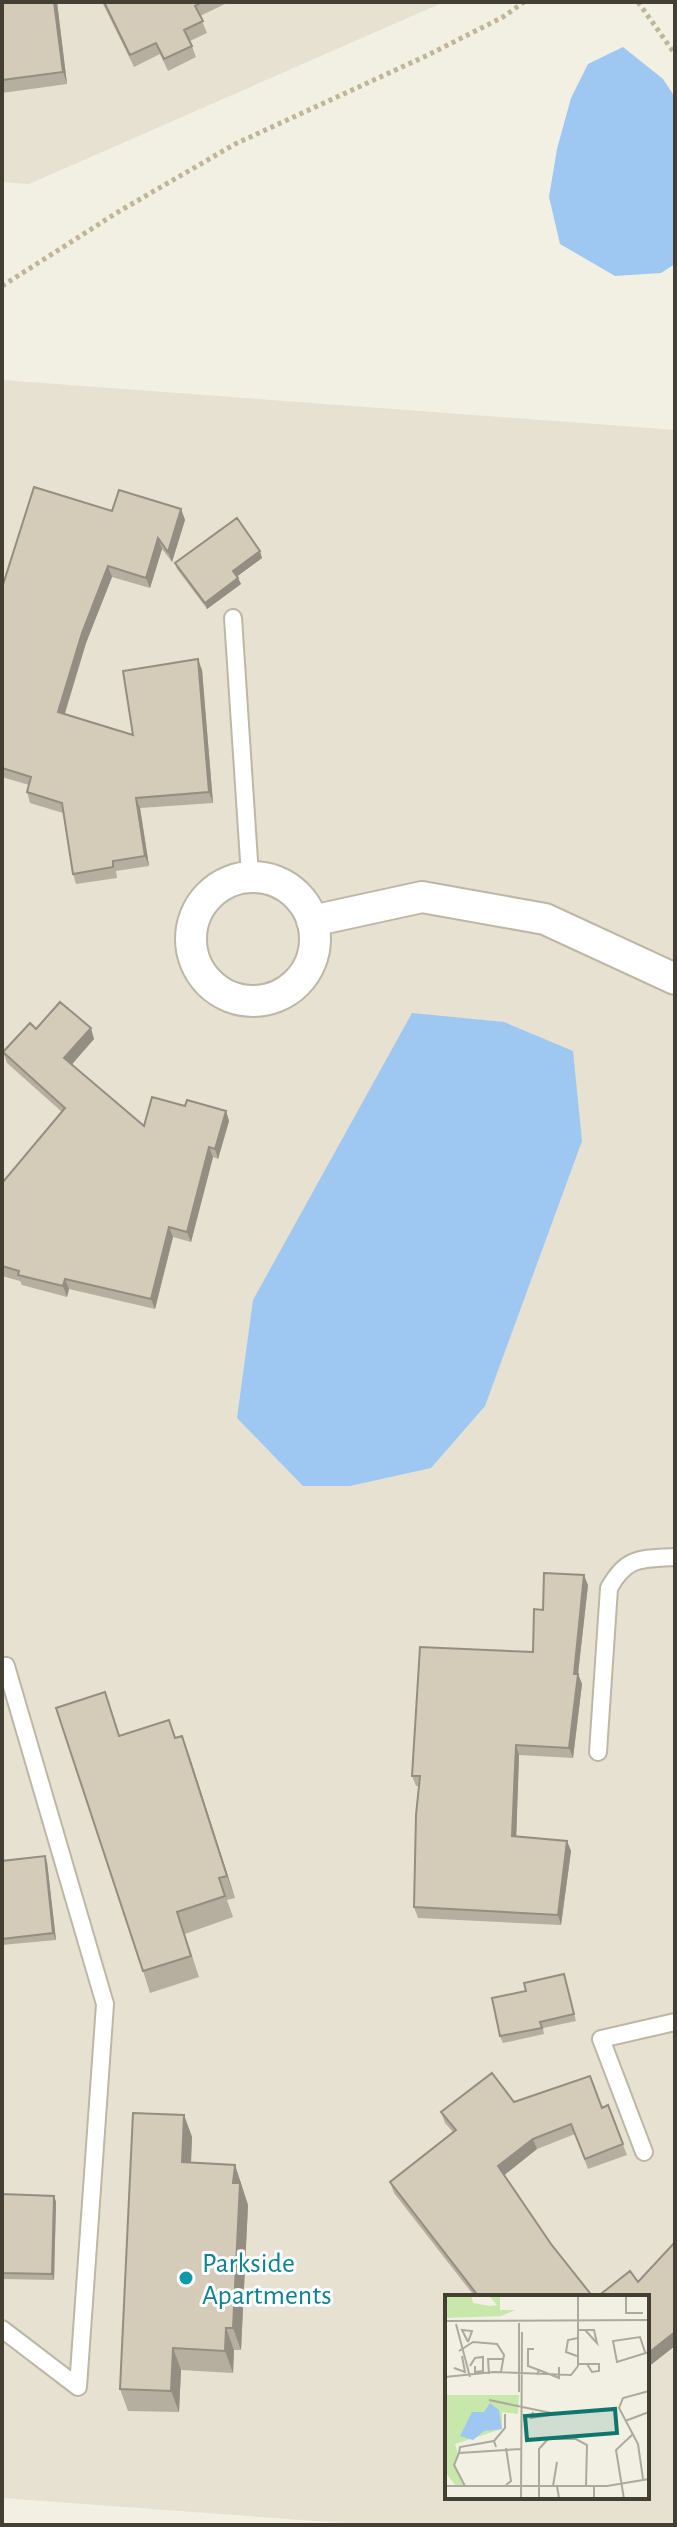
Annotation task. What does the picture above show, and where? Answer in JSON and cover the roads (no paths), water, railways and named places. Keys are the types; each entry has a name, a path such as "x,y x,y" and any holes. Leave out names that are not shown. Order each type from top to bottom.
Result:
{"street":[{"path":"250,876 271,879 289,888 303,903 312,921 315,941 310,961 300,979 284,992 265,1000 245,1000 225,994 208,982 197,966 191,946 192,925 200,906 213,891 230,880 250,876"},
{"path":"312,921 422,897 545,919 675,979"}],"lane":[{"path":"233,618 250,876"},
{"path":"598,1752 609,1588 617,1572 636,1559 675,1557"},
{"path":"2,1666 6,1666 105,2004 78,2387 2,2329"},
{"path":"644,2152 601,2039 675,2022"}],"water":[{"path":"623,47 663,79 675,97 675,264 661,273 615,276 560,244 549,197 557,149 571,98 588,64"},
{"path":"412,1013 504,1022 573,1051 582,1141 485,1406 431,1468 350,1486 303,1486 237,1418 253,1300"}],"place":[{"name":"Parkside Apartments","path":"186,2278"}]}
